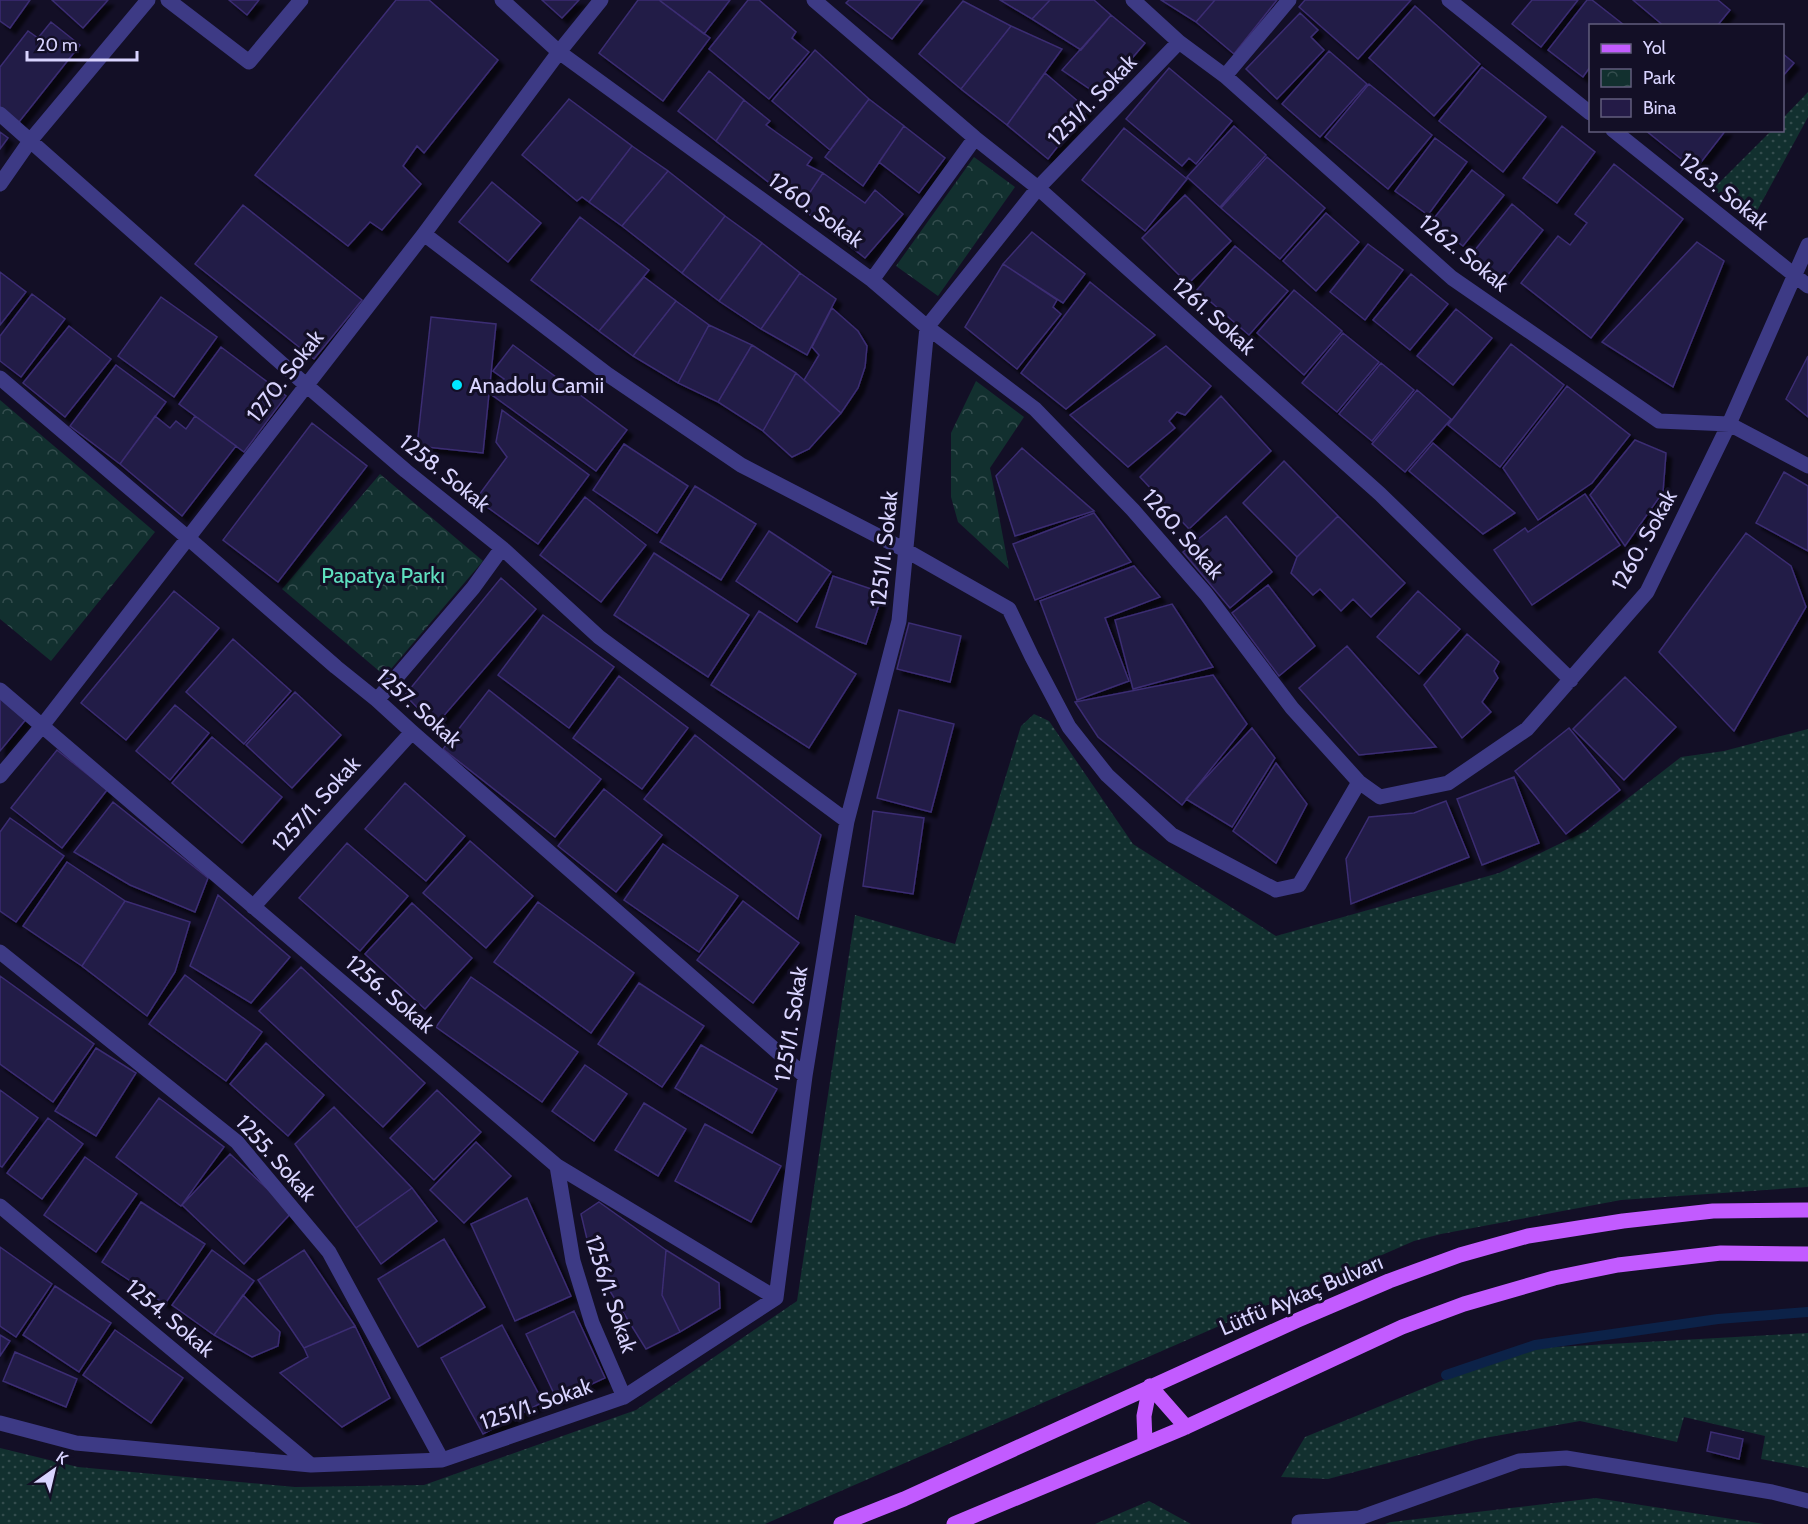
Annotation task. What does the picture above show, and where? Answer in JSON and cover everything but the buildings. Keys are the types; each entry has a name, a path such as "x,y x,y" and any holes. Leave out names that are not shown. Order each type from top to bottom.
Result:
{"main road":[{"name":"Lütfü Aykaç Bulvarı","path":"841,1524 914,1494 1150,1386 1389,1281 1460,1255 1528,1236 1623,1221 1713,1211 1808,1210"},
{"path":"954,1524 1145,1442 1186,1427 1402,1327 1464,1304 1554,1278 1618,1265 1721,1253 1808,1254"},
{"path":"1150,1386 1186,1427"},
{"path":"1145,1442 1144,1416 1150,1386"}],"street":[{"path":"0,184 30,141 148,0"},
{"path":"168,0 249,62 301,0"},
{"name":"1260. Sokak","path":"502,0 559,52 872,280 927,327 1035,409 1133,510 1206,594 1292,708 1359,782 1380,797 1448,783 1527,729 1647,592 1729,424 1808,245"},
{"name":"1270. Sokak","path":"0,776 42,726 424,234 559,52 601,0"},
{"name":"1261. Sokak","path":"814,0 975,138 1038,188 1380,495 1571,681"},
{"name":"1262. Sokak","path":"1132,0 1179,42 1225,76 1452,278 1659,421 1729,424 1808,466"},
{"path":"1225,76 1289,0"},
{"path":"1449,0 1589,112"},
{"name":"1251/1. Sokak","path":"0,1423 76,1443 311,1464 442,1460 624,1397 776,1298 805,1076 847,821 899,621 927,327 1038,188 1179,42"},
{"name":"1258. Sokak","path":"0,114 306,385 406,471 502,548 599,637 847,821"},
{"name":"1263. Sokak","path":"1616,132 1808,286"},
{"path":"872,280 975,138"},
{"path":"424,234 607,375 741,465 906,551 1009,609 1069,727 1107,775 1172,835 1276,890 1299,885 1359,782"},
{"name":"1257. Sokak","path":"0,378 377,700 805,1076"},
{"path":"377,700 472,588 502,548"},
{"name":"1256. Sokak","path":"0,690 557,1166 776,1298"},
{"name":"1257/1. Sokak","path":"253,907 412,732"},
{"name":"1255. Sokak","path":"0,952 237,1142 330,1252 442,1460"},
{"name":"1256/1. Sokak","path":"557,1166 573,1261 592,1323 624,1397"},
{"name":"1254. Sokak","path":"0,1206 311,1464"},
{"path":"1299,1522 1359,1518 1519,1461 1566,1458 1772,1492 1808,1501"}],"green space":[{"path":"1808,92 1808,117 1752,220 1713,189 1770,132 1784,132 1784,117"},
{"path":"974,157 1015,187 938,296 896,266"},
{"path":"976,381 1024,417 990,468 1009,569 958,522 951,497 951,433"},
{"path":"0,400 155,532 51,661 0,619"},
{"name":"Papatya Parkı","path":"380,474 483,561 385,676 282,589"},
{"path":"1034,714 1049,721 1133,844 1276,936 1499,873 1586,831 1681,757 1724,751 1808,729 1808,1187 1621,1200 1414,1241 765,1524 0,1524 0,1448 78,1467 295,1487 424,1485 636,1410 797,1301 855,915 955,944 1021,726"},
{"path":"1808,1333 1808,1468 1761,1459 1765,1436 1684,1417 1677,1442 1580,1421 1479,1439 1328,1479 1281,1477 1305,1437 1519,1349"},
{"path":"1596,1498 1764,1524 1385,1524 1391,1522"},
{"path":"1149,1501 1191,1524 1095,1524"}],"waterway":[{"path":"1446,1375 1535,1345 1718,1319 1808,1312"}],"place":[{"name":"Anadolu Camii","path":"457,385"}]}
